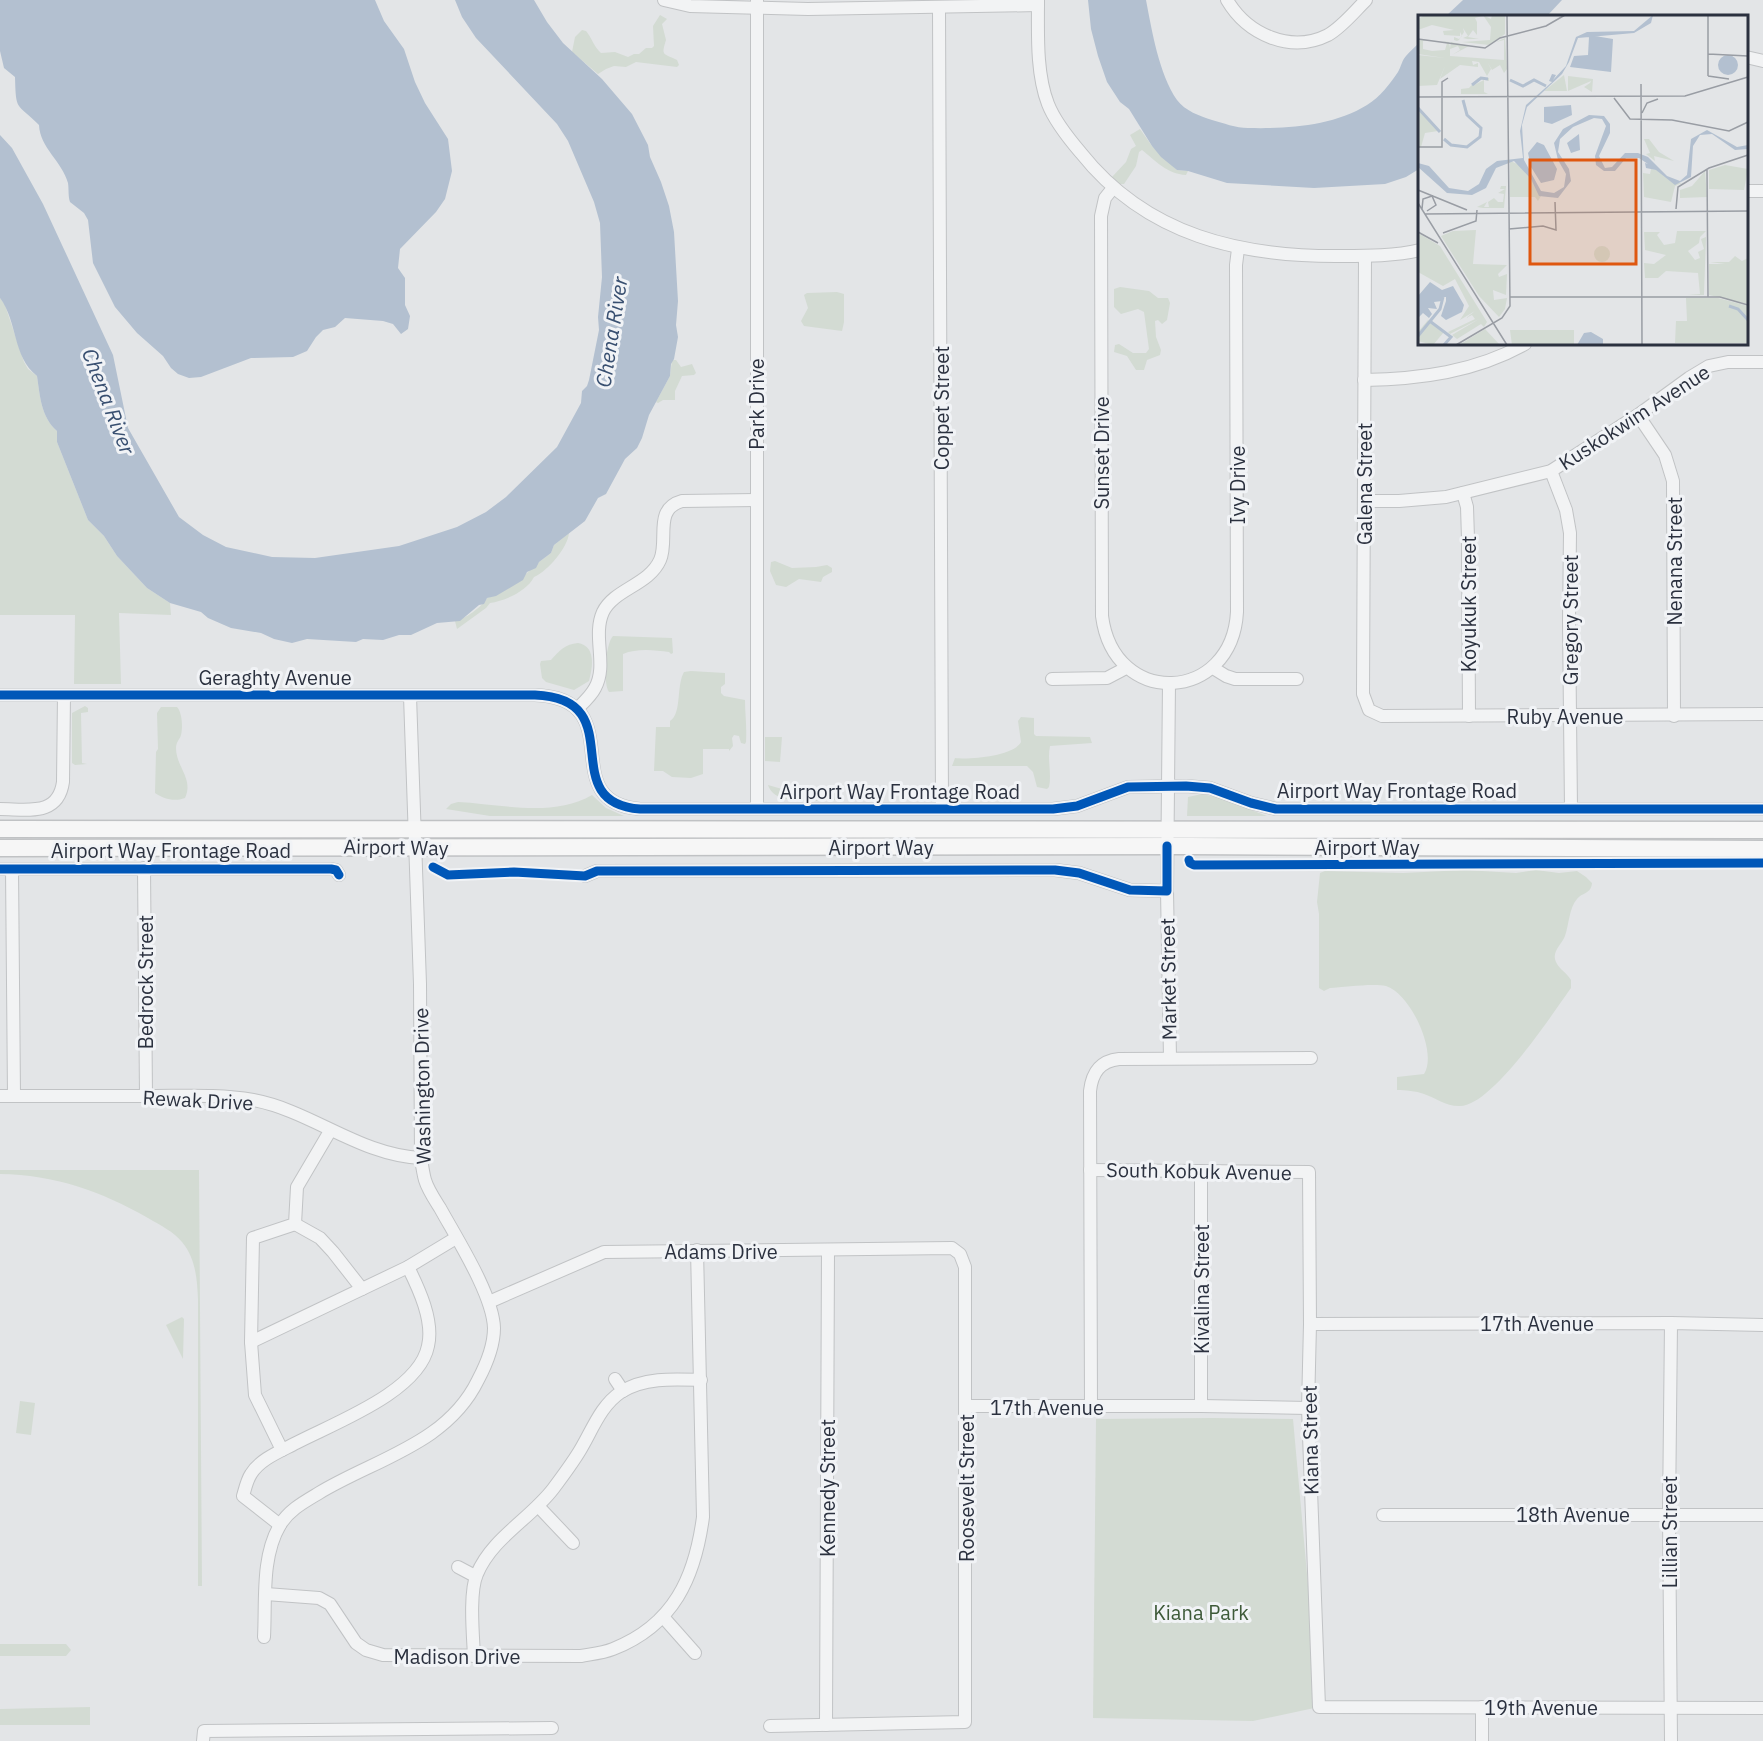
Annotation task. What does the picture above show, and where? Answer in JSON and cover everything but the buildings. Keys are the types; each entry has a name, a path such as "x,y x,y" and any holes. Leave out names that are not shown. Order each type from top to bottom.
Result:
{"main road":[{"name":"Airport Way","path":"0,829 414,838"},
{"name":"Airport Way","path":"0,848 414,838 1167,837 1763,830"},
{"name":"Airport Way","path":"1167,837 1763,849"}],"street":[{"path":"664,0 690,6 900,4 939,8 1038,3 1041,77 1048,106 1075,146 1113,188 1152,215 1179,230 1238,249 1278,254 1365,256 1418,250"},
{"path":"1227,0 1244,23 1257,32 1285,42 1314,40 1328,34 1341,25 1366,0"},
{"name":"Park Drive","path":"757,4 757,808"},
{"name":"Coppet Street","path":"939,8 942,808"},
{"path":"1748,57 1763,61"},
{"name":"Sunset Drive","path":"1113,188 1105,198 1101,216 1102,616 1107,642 1126,668 1149,680 1168,683"},
{"path":"1748,192 1763,191"},
{"name":"Ivy Drive","path":"1168,683 1190,680 1213,668 1227,652 1232,641 1237,612 1236,265 1238,249"},
{"name":"Galena Street","path":"1365,256 1363,694 1369,710"},
{"path":"1364,380 1415,378 1444,373 1478,364 1523,345"},
{"name":"Kuskokwim Avenue","path":"1364,501 1411,500 1463,493 1551,471 1709,366 1728,362 1763,362"},
{"name":"Nenana Street","path":"1638,415 1665,455 1673,481 1674,716"},
{"name":"Gregory Street","path":"1551,471 1566,510 1570,533 1571,809"},
{"name":"Koyukuk Street","path":"1463,493 1467,507 1468,537 1469,716"},
{"path":"577,710 594,691 598,681 600,618 608,604 639,583 659,562 663,547 664,519 670,506 682,501 756,500"},
{"path":"1052,679 1107,678 1126,668"},
{"path":"1213,668 1235,679 1297,679"},
{"name":"Market Street","path":"1168,683 1167,891 1170,1058"},
{"name":"Geraghty Avenue","path":"0,695 550,696 563,700 577,710"},
{"path":"0,809 40,809 54,802 62,787 64,695"},
{"name":"Washington Drive","path":"264,1637 268,1566 273,1541 280,1525 297,1506 336,1483 408,1449 440,1428 462,1408 485,1367 494,1329 489,1302 425,1182 421,1158 420,984 410,696"},
{"name":"Airport Way Frontage Road","path":"577,710 589,728 594,777 600,790 608,798 623,806 640,809 1069,808 1104,797 1120,788 1168,786 1210,788 1251,803 1276,809 1763,809"},
{"name":"Ruby Avenue","path":"1369,710 1382,716 1571,717 1763,714"},
{"path":"6,868 14,1096"},
{"name":"Airport Way Frontage Road","path":"6,868 331,868 339,875"},
{"name":"Bedrock Street","path":"144,868 146,1096"},
{"path":"585,876 597,871 1055,870 1079,873 1130,890 1167,891"},
{"path":"1091,1407 1091,1085 1099,1067 1111,1060 1311,1058"},
{"name":"Rewak Drive","path":"0,1096 206,1096 251,1100 281,1108 330,1131 391,1155 421,1158"},
{"path":"295,1224 297,1187 330,1131"},
{"name":"South Kobuk Avenue","path":"1090,1170 1309,1172"},
{"name":"Kivalina Street","path":"1201,1171 1201,1406"},
{"name":"Kiana Street","path":"1309,1172 1308,1408 1318,1707"},
{"path":"282,1450 255,1395 251,1342 253,1238 295,1224 320,1239 362,1289"},
{"path":"251,1342 408,1267 456,1238"},
{"name":"Adams Drive","path":"489,1302 604,1252 952,1248 960,1254"},
{"name":"Madison Drive","path":"266,1593 319,1598 330,1604 356,1643 366,1650 383,1655 581,1656 611,1650 627,1643 664,1618 682,1591 699,1548 703,1517 697,1250"},
{"name":"Kennedy Street","path":"826,1725 828,1251"},
{"name":"Roosevelt Street","path":"826,1725 965,1722 967,1406 965,1267 960,1254"},
{"path":"280,1525 243,1496 251,1474 282,1450 392,1394 419,1368 429,1345 428,1318 418,1287 408,1267"},
{"name":"Lillian Street","path":"1671,1323 1669,1514 1671,1741"},
{"name":"17th Avenue","path":"1310,1324 1763,1325"},
{"path":"615,1379 623,1391"},
{"path":"474,1656 472,1608 475,1576 487,1554 538,1506 579,1452 609,1402 623,1391 646,1382 701,1380"},
{"name":"17th Avenue","path":"967,1406 1308,1408"},
{"path":"538,1506 573,1543"},
{"name":"18th Avenue","path":"1383,1515 1763,1515"},
{"path":"458,1567 475,1576"},
{"path":"664,1618 694,1653"},
{"name":"19th Avenue","path":"1318,1707 1763,1708"},
{"path":"1482,1707 1482,1741"},
{"path":"770,1726 826,1725"},
{"path":"203,1736 552,1728"}],"green space":[{"path":"660,15 667,19 662,24 666,40 664,53 677,60 679,65 677,67 636,62 626,67 614,66 598,74 572,52 575,37 582,30 586,31 601,53 615,52 628,57 639,54 646,48 654,46 653,26"},
{"path":"1140,129 1152,146 1177,170 1188,171 1186,175 1167,170 1142,150 1139,152 1136,166 1124,184 1119,184 1112,177 1126,162 1131,149 1136,146 1130,135"},
{"path":"1120,287 1149,291 1158,298 1168,298 1170,303 1167,320 1162,324 1158,320 1155,321 1160,355 1147,360 1144,370 1136,370 1127,356 1114,352 1115,345 1119,344 1133,353 1146,353 1149,349 1144,312 1138,309 1121,314 1114,307 1114,289"},
{"path":"837,292 844,294 842,331 804,326 801,321 808,308 804,295"},
{"path":"0,298 5,305 24,362 28,369 37,376 44,413 57,431 57,442 88,520 147,588 170,603 171,615 119,613 121,684 74,684 75,615 0,615"},
{"path":"672,360 676,360 681,367 692,364 696,373 682,376 675,391 675,400 663,400 658,403 656,402 670,376"},
{"path":"569,533 565,545 556,558 526,587 509,598 490,603 457,629 455,621 473,612 487,598 515,583 551,553 554,545"},
{"path":"775,561 792,568 827,565 832,568 832,572 823,577 821,582 799,579 786,587 776,585 770,571 771,562"},
{"path":"613,636 672,638 673,653 646,650 623,654 623,691 609,692 606,681 606,664 608,647"},
{"path":"578,643 588,648 592,658 589,681 574,690 546,682 542,678 541,661 551,660 566,646"},
{"path":"684,672 725,673 725,684 721,687 721,693 724,696 745,700 746,742 741,743 739,736 734,735 733,746 729,751 729,749 703,749 703,774 691,778 672,777 663,771 654,771 656,727 670,727 670,721 678,706 680,684"},
{"path":"85,706 88,712 81,713 82,763 87,764 75,765 72,763 72,713"},
{"path":"161,707 177,707 181,716 182,732 176,748 186,779 187,791 185,798 177,800 155,793 158,749 157,713"},
{"path":"1021,717 1034,718 1036,736 1090,737 1092,743 1050,746 1050,782 1047,789 1037,787 1033,772 1027,766 952,766 955,758 991,756 1017,747 1021,742 1018,721"},
{"path":"765,737 782,737 780,762 765,761"},
{"path":"768,785 782,789 831,791 836,794 837,798 836,800 797,801 779,797"},
{"path":"1202,794 1217,797 1267,816 1187,816 1188,797"},
{"path":"592,795 606,808 624,816 490,816 446,809 458,802 544,808 577,802"},
{"path":"1364,836 1692,837 1664,841 1345,841 1345,838"},
{"path":"1465,870 1516,873 1536,870 1559,873 1577,871 1592,883 1588,891 1574,903 1565,936 1555,955 1557,964 1571,980 1571,988 1536,1037 1504,1076 1472,1103 1454,1106 1421,1093 1397,1090 1397,1077 1424,1074 1427,1053 1420,1025 1413,1012 1395,991 1386,986 1374,985 1330,988 1324,991 1319,988 1317,902 1320,873 1325,871 1403,873"},
{"path":"0,1170 199,1170 202,1586 198,1586 198,1299 196,1277 190,1255 179,1238 171,1232 113,1200 59,1181 0,1174"},
{"path":"182,1317 184,1319 183,1359 166,1325"},
{"path":"20,1401 35,1403 31,1435 16,1433"},
{"name":"Kiana Park","path":"1096,1419 1293,1419 1319,1707 1253,1721 1093,1718"},
{"path":"0,1644 66,1644 71,1650 66,1656 0,1656"},
{"path":"90,1707 90,1725 0,1725 0,1709"}],"water":[{"path":"0,0 375,0 384,21 404,49 425,103 448,139 452,171 445,199 436,212 400,249 398,268 405,278 405,305 410,316 408,329 401,334 393,324 383,321 345,318 335,327 323,330 307,351 293,357 251,358 201,377 189,378 178,374 115,307 93,263 88,220 84,213 70,202 65,175 43,141 39,125 19,106 15,77 4,68 0,51"},
{"name":"Chena River","path":"455,0 534,0 563,43 602,79 632,114 648,145 650,157 669,206 674,232 678,337 670,376 649,415 642,438 637,448 625,459 606,494 598,498 585,521 554,545 551,553 539,562 536,568 527,572 523,580 496,596 487,598 484,604 479,605 460,621 437,623 411,635 399,635 383,640 363,639 356,642 307,639 292,643 261,633 231,628 208,618 201,612 170,603 147,588 88,520 57,442 57,431 44,413 37,376 23,359 6,307 0,298 0,135 12,148 43,204 113,355 128,428 179,517 203,535 226,547 272,557 315,558 399,546 457,527 486,512 506,497 557,447 581,403 582,391 589,380 599,330 602,277 600,223 594,202 568,141 557,124 476,38 462,17"},
{"path":"1088,0 1146,0 1165,78 1177,100 1198,115 1243,128 1309,125 1340,118 1354,112 1372,102 1388,86 1405,58 1418,44 1418,170 1406,177 1385,184 1314,188 1227,183 1188,171 1177,170 1152,146 1129,109 1120,102 1107,82 1091,29"},
{"path":"1463,0 1562,0 1548,15 1447,15"}],"cycle path":[{"path":"0,695 535,695 564,701 581,714 589,731 594,771 600,789 614,802 640,809 1053,809 1077,806 1128,787 1186,786 1210,788 1251,803 1276,809 1763,809"},
{"path":"433,867 448,875 514,872 585,876 597,871 1055,870 1079,873 1130,890 1167,891 1167,846"},
{"path":"1189,860 1194,865 1763,863"},
{"path":"0,869 331,869 336,870 339,875"}]}
